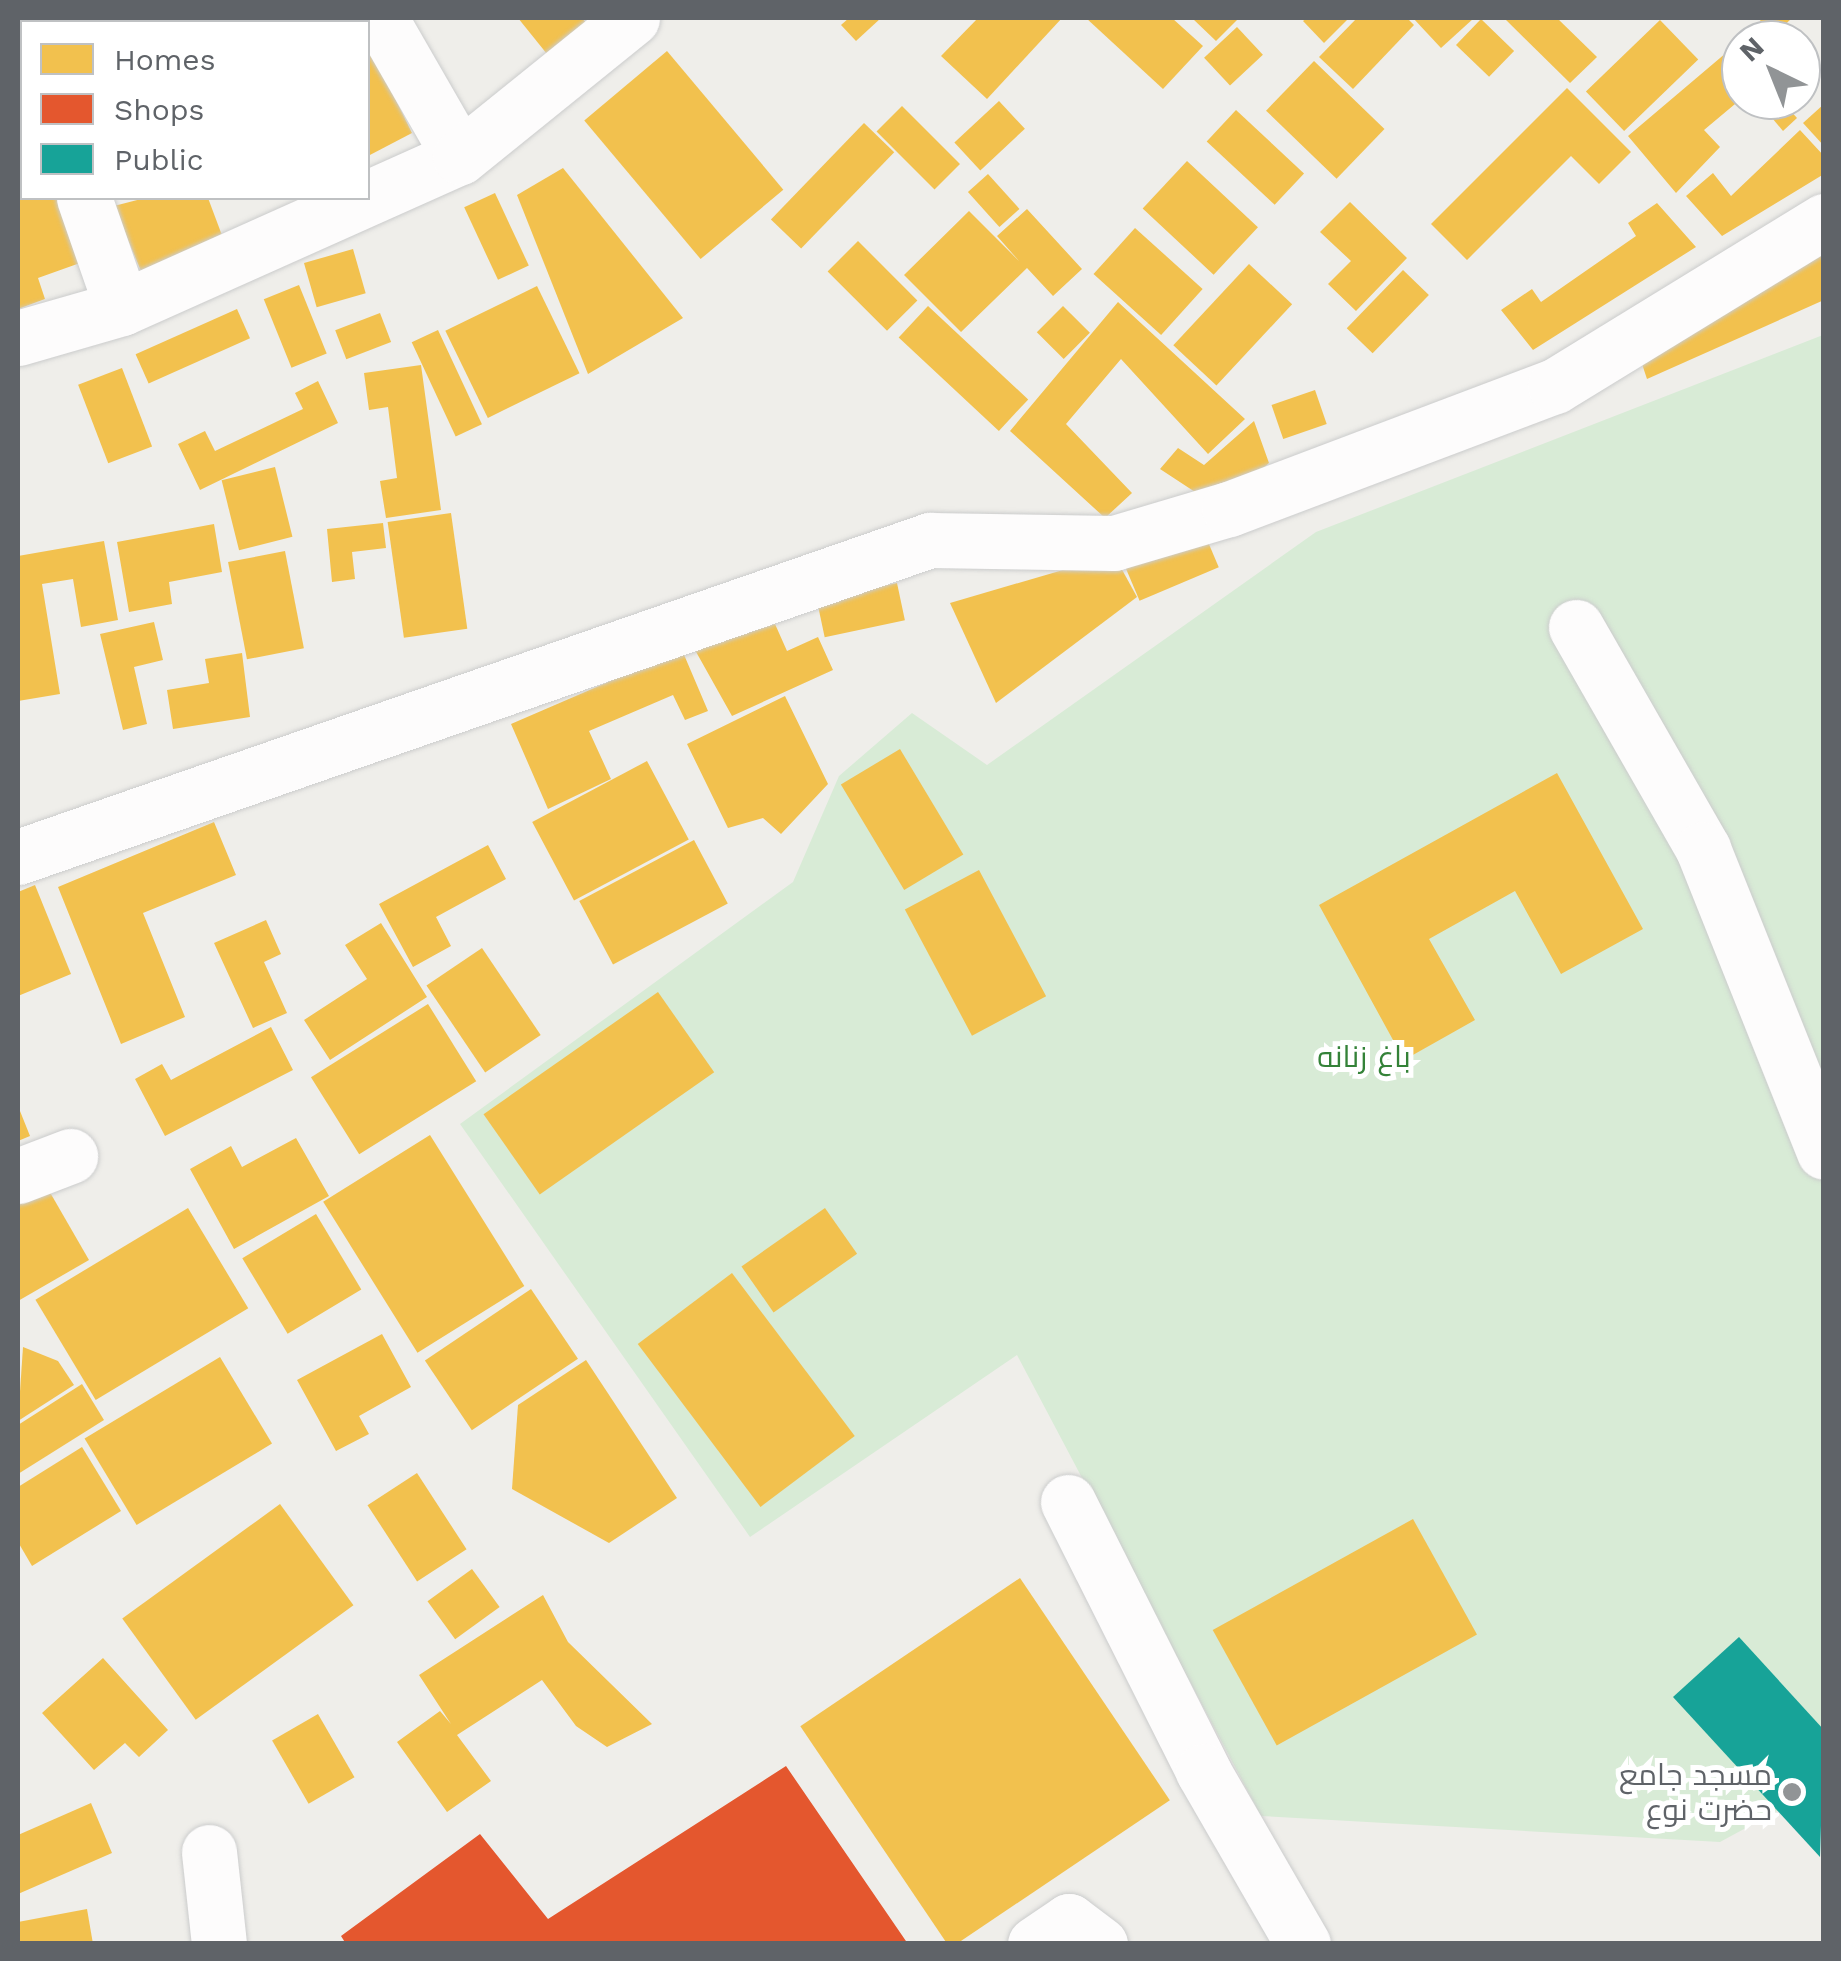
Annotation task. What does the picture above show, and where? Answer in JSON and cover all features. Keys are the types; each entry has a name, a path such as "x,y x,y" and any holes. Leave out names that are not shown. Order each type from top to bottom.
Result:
{"street":[{"path":"380,18 460,158"},
{"path":"370,198 460,158 632,18"},
{"path":"85,200 122,308"},
{"path":"18,338 122,308 365,200"},
{"path":"18,857 930,540 1114,543 1229,509 1555,386 1824,221"},
{"path":"1576,627 1703,849 1824,1152"},
{"path":"18,1176 70,1156"},
{"path":"1068,1502 1203,1771 1304,1944"},
{"path":"209,1852 219,1944"},
{"path":"1036,1944 1069,1921 1100,1944"}],"green space":[{"name":"باغ زنانه","path":"1823,335 1823,1786 1720,1842 1261,1816 1017,1355 750,1537 460,1124 793,882 839,776 912,713 987,765 1316,532"}],"building: Homes":[{"path":"54,18 158,18 100,20 48,20"},
{"path":"163,18 254,18 254,20"},
{"path":"264,18 336,18 301,20"},
{"path":"518,18 582,18 587,24 547,54"},
{"path":"849,18 881,18 856,41 841,25"},
{"path":"978,18 1062,18 987,99 941,56"},
{"path":"1086,18 1172,18 1203,46 1163,89"},
{"path":"1192,18 1239,18 1216,41"},
{"path":"1349,18 1324,43 1303,21"},
{"path":"1357,18 1407,18 1414,25 1353,89 1319,57"},
{"path":"1413,18 1474,18 1441,48"},
{"path":"1504,18 1557,18 1597,57 1570,83"},
{"path":"1758,18 1792,18 1790,20"},
{"path":"1481,19 1514,51 1489,77 1456,45"},
{"path":"1660,20 1698,60 1624,131 1586,92"},
{"path":"1237,27 1263,55 1230,85 1204,58"},
{"path":"370,47 412,133 370,155"},
{"path":"667,51 783,190 701,259 584,120"},
{"path":"1721,57 1721,116 1704,130 1720,147 1676,193 1628,136"},
{"path":"1314,61 1384,129 1337,179 1266,111"},
{"path":"1567,88 1631,152 1599,184 1571,156 1467,260 1431,224"},
{"path":"18,90 20,200 58,200 80,263 38,278 45,299 18,309"},
{"path":"999,101 1025,129 980,170 954,143"},
{"path":"1824,104 1824,146 1803,123 1821,120"},
{"path":"902,106 960,164 935,189 877,131"},
{"path":"1236,110 1304,173 1275,205 1207,141"},
{"path":"1774,120 1795,120 1783,131"},
{"path":"864,123 894,152 801,249 771,219"},
{"path":"1800,130 1824,156 1824,174 1722,236 1686,196 1713,173 1731,196"},
{"path":"1187,161 1258,227 1214,275 1143,209"},
{"path":"563,168 683,318 588,374 517,195"},
{"path":"988,174 1019,209 999,227 968,192"},
{"path":"495,193 529,266 498,280 464,207"},
{"path":"137,200 209,200 229,254 148,288 114,206"},
{"path":"1350,202 1407,258 1356,311 1328,284 1351,261 1320,232"},
{"path":"1657,203 1696,247 1533,350 1501,310 1532,289 1541,302 1636,236 1628,223"},
{"path":"1027,209 1082,269 1053,296 1027,268 961,332 904,275 969,211 1019,261 997,236"},
{"path":"1135,228 1203,289 1161,335 1094,274"},
{"path":"1824,239 1824,300 1647,379 1635,343"},
{"path":"858,241 917,300 887,331 828,271"},
{"path":"353,249 366,293 317,307 304,263"},
{"path":"1249,264 1292,304 1216,385 1173,345"},
{"path":"1403,270 1429,295 1373,353 1347,328"},
{"path":"299,285 327,354 291,368 264,299"},
{"path":"537,286 580,373 488,418 445,331"},
{"path":"1118,302 1245,419 1208,454 1121,359 1066,424 1132,493 1105,518 1010,431"},
{"path":"928,306 1028,399 999,431 899,337"},
{"path":"1063,306 1090,333 1064,359 1037,332"},
{"path":"237,309 250,338 149,383 136,354"},
{"path":"380,313 391,342 346,359 335,330"},
{"path":"438,330 482,424 456,437 412,342"},
{"path":"421,365 441,510 386,518 380,481 397,478 388,407 369,410 364,373"},
{"path":"122,368 152,446 108,463 78,385"},
{"path":"318,381 338,423 200,490 178,444 205,431 215,451 303,409 295,393"},
{"path":"1315,390 1327,424 1283,439 1272,405"},
{"path":"1254,421 1269,463 1218,507 1160,469 1178,448 1204,465"},
{"path":"275,467 292,537 239,550 222,480"},
{"path":"451,513 467,629 404,638 388,522"},
{"path":"383,523 386,548 352,552 355,579 332,582 327,529"},
{"path":"1200,523 1219,567 1140,601 1121,557"},
{"path":"214,524 222,572 169,582 172,604 129,612 117,542"},
{"path":"104,541 118,620 81,627 73,579 42,584 60,694 18,701 18,556"},
{"path":"285,551 304,648 247,659 228,562"},
{"path":"1114,555 1137,597 996,703 950,603"},
{"path":"897,583 905,620 825,637 817,600"},
{"path":"154,622 163,660 134,667 147,724 123,730 100,634"},
{"path":"775,624 787,651 818,637 833,670 732,716 695,650"},
{"path":"682,650 708,711 685,720 673,695 589,731 611,779 548,809 511,724"},
{"path":"242,653 250,717 173,729 167,690 209,683 205,659"},
{"path":"785,696 828,784 781,834 763,818 728,828 687,744"},
{"path":"900,749 963,854 904,890 841,785"},
{"path":"647,761 689,840 574,901 532,822"},
{"path":"1557,773 1643,929 1561,974 1515,891 1429,939 1475,1020 1404,1060 1319,905"},
{"path":"214,822 236,875 143,913 185,1017 121,1044 58,887"},
{"path":"694,840 728,904 613,965 579,901"},
{"path":"488,845 506,879 436,917 451,946 413,967 379,904"},
{"path":"979,870 1046,996 972,1036 905,909"},
{"path":"35,885 71,974 18,996 18,892"},
{"path":"266,920 281,954 264,962 287,1013 253,1028 214,943"},
{"path":"381,923 427,997 330,1060 304,1020 367,979 345,945"},
{"path":"482,948 541,1035 485,1073 426,985"},
{"path":"658,992 714,1072 540,1194 484,1114"},
{"path":"428,1004 476,1081 359,1154 311,1077"},
{"path":"271,1027 293,1070 165,1136 135,1079 162,1064 171,1080"},
{"path":"18,1106 30,1136 18,1141"},
{"path":"430,1135 524,1286 417,1353 323,1202"},
{"path":"296,1138 329,1196 234,1249 190,1169 231,1146 242,1167"},
{"path":"44,1182 89,1260 18,1301 18,1197"},
{"path":"188,1208 248,1308 96,1400 35,1300"},
{"path":"825,1208 857,1254 774,1312 741,1267"},
{"path":"316,1214 361,1289 288,1334 242,1258"},
{"path":"732,1273 855,1436 761,1507 638,1344"},
{"path":"531,1289 578,1359 472,1430 425,1361"},
{"path":"382,1334 411,1387 359,1416 369,1434 336,1451 297,1380"},
{"path":"23,1347 58,1361 74,1385 18,1421"},
{"path":"220,1357 272,1444 137,1525 85,1438"},
{"path":"586,1360 677,1498 609,1543 512,1489 518,1405"},
{"path":"82,1384 104,1420 18,1474 18,1425"},
{"path":"82,1447 121,1511 32,1566 18,1542 18,1487"},
{"path":"417,1473 467,1549 417,1581 368,1505"},
{"path":"280,1504 353,1605 196,1720 122,1619"},
{"path":"1413,1519 1477,1634 1277,1745 1213,1630"},
{"path":"472,1569 500,1607 455,1639 428,1601"},
{"path":"1020,1578 1170,1800 957,1944 947,1944 800,1726"},
{"path":"543,1595 568,1642 652,1724 607,1747 576,1726 542,1680 457,1735 491,1781 447,1812 397,1742 440,1711 451,1724 419,1675"},
{"path":"103,1658 168,1730 139,1757 125,1743 94,1770 42,1713"},
{"path":"318,1714 354,1777 309,1804 272,1740"},
{"path":"91,1803 112,1853 18,1894 18,1835"},
{"path":"87,1909 93,1944 18,1944 18,1922"}],"building: Shops":[{"path":"786,1766 908,1944 346,1944 341,1936 480,1834 548,1919"}],"building: Public":[{"name":"مسجد جامع حضرت نوع","path":"1739,1637 1824,1730 1820,1857 1673,1697"}],"place":[{"name":"مسجد جامع حضرت نوع","path":"1792,1792"}]}
